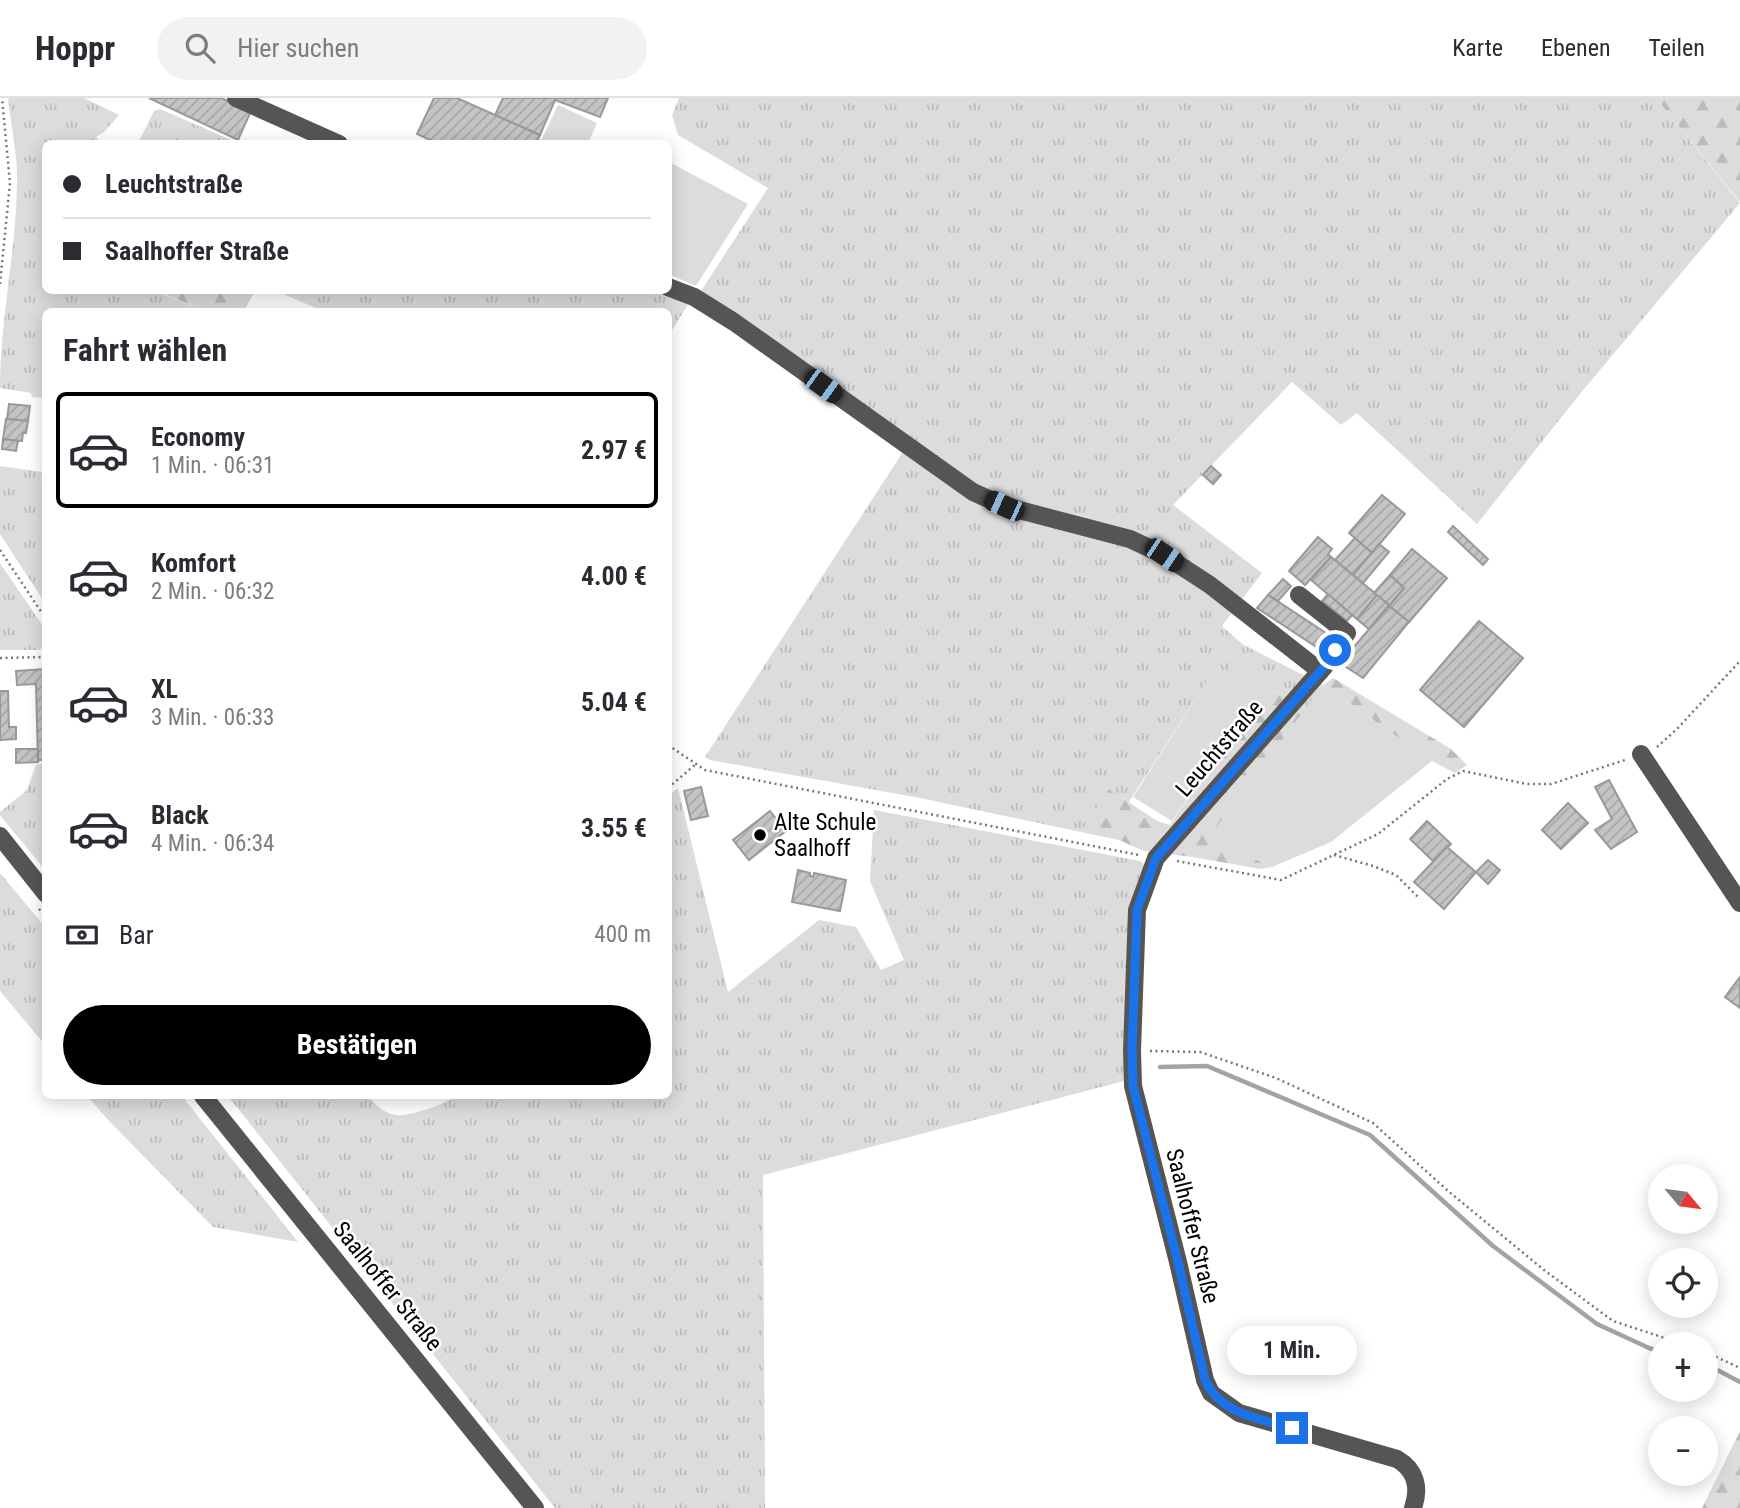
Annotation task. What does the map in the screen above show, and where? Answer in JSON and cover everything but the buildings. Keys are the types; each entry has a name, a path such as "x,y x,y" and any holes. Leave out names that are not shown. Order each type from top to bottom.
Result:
{"street":[{"path":"236,98 330,140"},
{"path":"672,289 734,321 973,492 1004,506 1130,539 1164,555 1210,585 1320,671"},
{"name":"Leuchtstraße","path":"1156,858 1320,671 1347,633 1299,595"},
{"path":"1641,754 1740,903"},
{"path":"0,836 42,889"},
{"name":"Saalhoffer Straße","path":"1156,858 1137,910 1133,1086 1205,1380 1211,1393 1239,1413 1398,1459 1406,1464 1417,1486 1413,1508"},
{"name":"Saalhoffer Straße","path":"205,1099 535,1508"}],"path":[{"path":"0,284 10,183 2,98"},
{"path":"0,550 42,613"},
{"path":"0,658 42,657"},
{"path":"672,785 696,764"},
{"path":"1333,855 1373,866 1396,876 1419,898"},
{"path":"1132,1050 1200,1052 1276,1078 1373,1123 1480,1218 1544,1270 1613,1321 1648,1332"},
{"path":"1718,1358 1740,1368"}],"green space":[{"path":"8,98 84,98 119,115 96,137 98,140 42,140 42,294 162,294 198,308 42,308 42,398 32,397 31,393 0,388 16,210 15,152"},
{"path":"679,98 1656,98 1740,203 1579,395 1477,524 1357,413 1341,425 1292,382 1173,505 1262,573 1222,626 1242,644 1323,685 1302,714 1277,691 1249,707 1210,677 1128,803 1124,798 1092,816 1081,832 705,757 910,441 701,291 768,188 678,135 672,115"},
{"path":"1656,98 1740,98 1740,202"},
{"path":"558,105 597,123 589,140 541,140"},
{"path":"160,109 231,140 140,140 154,111"},
{"path":"672,164 748,204 696,286 672,275"},
{"path":"164,294 253,294 246,308 199,308"},
{"path":"283,294 672,294 690,301 672,330 672,308 316,308"},
{"path":"0,466 42,472 42,598 0,534"},
{"path":"0,563 42,625 42,648 0,650"},
{"path":"1245,656 1257,661 1262,673 1257,685 1245,690 1233,685 1228,673 1233,661"},
{"path":"1210,677 1249,707 1172,821 1133,797"},
{"path":"1333,678 1451,749 1467,765 1455,773 1432,761 1323,685"},
{"path":"1323,685 1432,761 1331,842 1272,867 1209,837"},
{"path":"1277,691 1302,714 1209,837 1272,867 1261,869 1144,851 1119,840 1081,832 1109,789 1157,821 1170,825 1249,707"},
{"path":"42,764 42,866 0,815 0,812 27,790 36,765"},
{"path":"678,788 728,992 819,920 856,927 881,970 904,960 870,881 874,810 1140,861 1145,865 1129,930 1123,1058 1128,1080 763,1175 765,1508 555,1508 230,1099 371,1099 391,1114 402,1115 451,1099 672,1099 672,793"},
{"path":"0,873 42,923 42,1041 0,991"},
{"path":"90,1099 184,1099 298,1242 213,1227"},
{"path":"1740,1431 1740,1508 1702,1508 1713,1486 1718,1486 1718,1476"}],"waterway":[{"path":"1160,1067 1207,1066 1370,1135 1493,1246 1597,1324 1648,1348"},
{"path":"1718,1370 1740,1382"}],"place":[{"name":"Alte Schule Saalhoff","path":"760,835"}],"route":[{"path":"1292,1428 1239,1413 1211,1393 1205,1380 1133,1086 1137,910 1156,858 1324,667 1335,650"}]}
